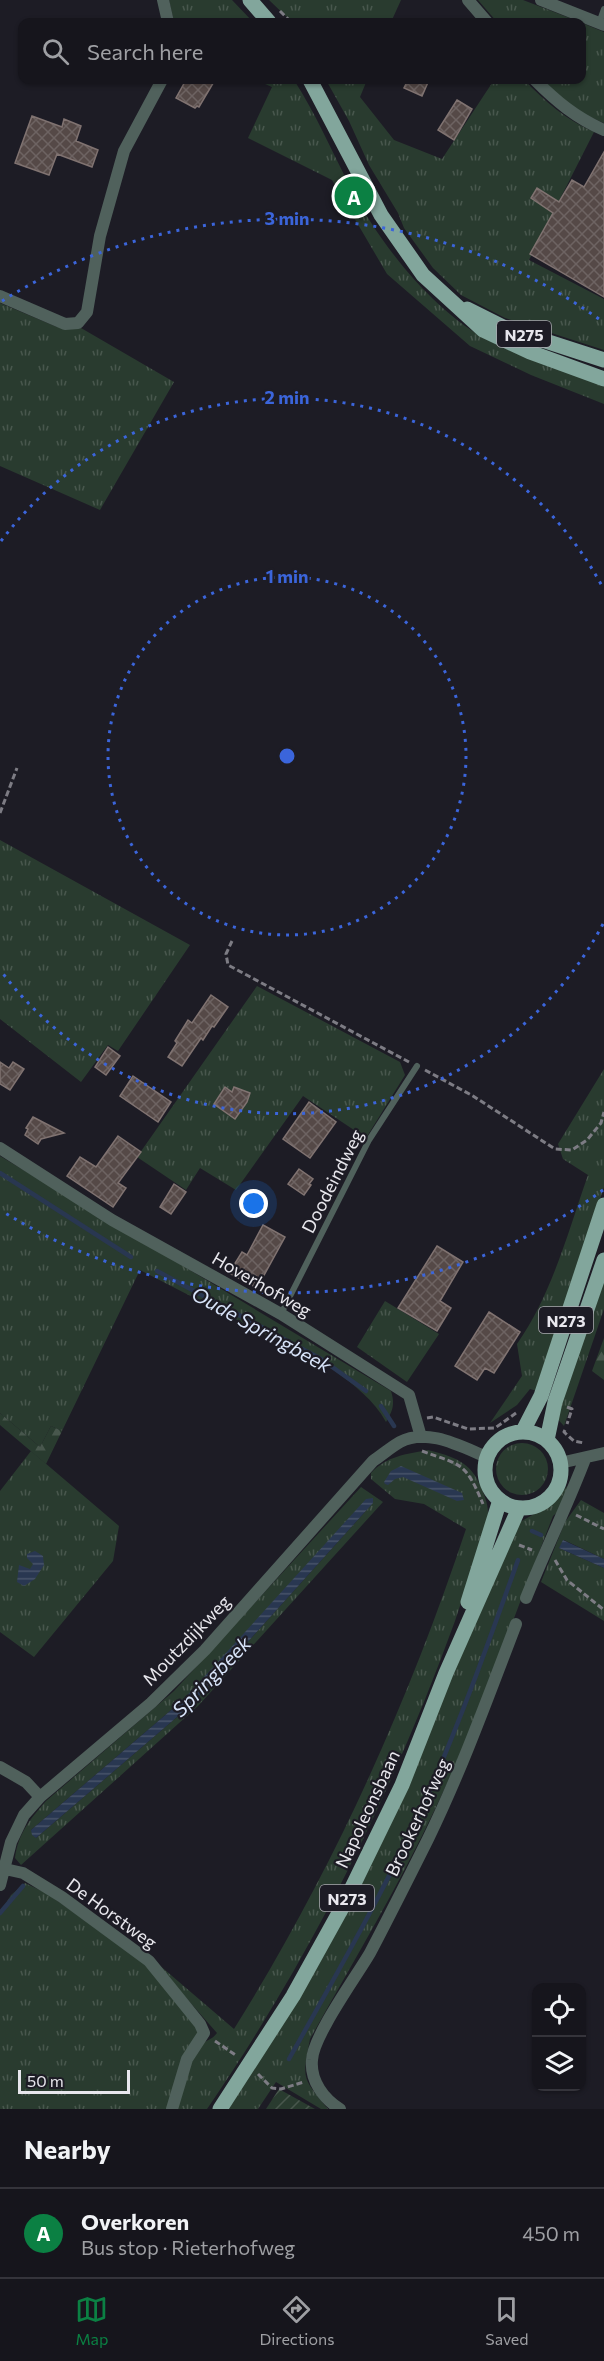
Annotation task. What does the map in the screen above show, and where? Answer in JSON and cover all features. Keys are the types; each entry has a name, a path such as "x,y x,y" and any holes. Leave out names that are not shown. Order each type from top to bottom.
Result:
{"main road":[{"path":"250,0 266,18"},
{"name":"N275","path":"312,84 381,215 423,275 483,330 530,352 604,379"},
{"name":"N275","path":"448,299 505,328 604,360"},
{"name":"N273","path":"523,1431 540,1396 604,1205"},
{"name":"N273","path":"547,1440 555,1402 604,1260"},
{"path":"523,1431 531,1432 547,1440 560,1463 561,1474 558,1486 551,1496 542,1503 519,1508 500,1500 491,1491 484,1469 492,1447 501,1438 523,1431"},
{"name":"Napoleonsbaan","path":"446,1673 500,1500"},
{"name":"Napoleonsbaan","path":"220,2109 293,1996 344,1904 402,1785 446,1673 519,1508"}],"street":[{"path":"163,0 167,18"},
{"path":"468,0 484,18"},
{"path":"541,0 601,24"},
{"path":"0,296 65,324 78,323 87,312 100,236 124,151 160,84"},
{"path":"539,84 555,100 582,120 604,130"},
{"name":"Hoverhofweg","path":"0,1148 112,1220 281,1314 409,1395 421,1437"},
{"path":"421,1437 444,1440 487,1457"},
{"name":"Moutzdijkweg","path":"0,1886 17,1829 24,1815 40,1797 151,1703 204,1650 373,1461 402,1440 421,1437"},
{"path":"560,1463 604,1453"},
{"path":"526,1598 543,1554 566,1510 585,1459"},
{"name":"Brookerhofweg","path":"340,2109 321,2091 314,2079 312,2060 317,2042 369,1954 428,1839 461,1767 516,1624"},
{"path":"0,1767 26,1782 40,1797"},
{"name":"De Horstweg","path":"5,1869 24,1873 62,1897 149,1961 200,2024 204,2033 187,2059 172,2109"}],"lane":[{"path":"601,24 604,9"},
{"name":"Doodeindweg","path":"281,1314 369,1140 417,1066"}],"path":[{"path":"0,813 17,768"},
{"path":"421,1437 422,1451 448,1459 462,1467 471,1476 483,1505"},
{"path":"566,1510 604,1529"},
{"path":"505,1540 555,1560 567,1580 604,1610"}],"green space":[{"path":"169,0 232,0 249,18 173,18"},
{"path":"269,0 401,0 393,18 288,18"},
{"path":"478,0 523,0 570,18 494,18"},
{"path":"586,25 604,32 604,123 571,106 548,84 586,84"},
{"path":"265,84 296,84 363,209 393,253 429,295 469,329 490,341 604,385 604,404 531,375 470,346 387,274 332,180 248,138 272,87"},
{"path":"328,84 365,84 360,97 394,140 442,159 491,84 528,84 556,109 594,132 529,260 604,299 604,350 505,318 461,295 433,268 404,228 398,213 369,165 349,121"},
{"path":"0,303 57,327 81,328 174,382 100,510 0,466"},
{"path":"0,840 190,945 118,1051 108,1045 81,1082 0,1019"},
{"path":"257,986 400,1062 405,1075 366,1138 303,1096 236,1190 200,1168 186,1190 137,1157"},
{"path":"604,1069 604,1187 537,1391 530,1389 517,1405 490,1423 522,1376 517,1344 550,1284 588,1175 563,1159 558,1144"},
{"path":"0,1156 391,1391 393,1407 386,1422 370,1400 334,1370 140,1270 62,1431 51,1426 40,1447 0,1413"},
{"path":"604,1272 604,1309 564,1426 554,1415"},
{"path":"385,1301 439,1334 407,1382 357,1347"},
{"path":"604,1338 604,1380 592,1371"},
{"path":"0,1413 40,1447 51,1426 62,1431 46,1464 0,1425"},
{"path":"522,1443 532,1445 540,1451 546,1459 548,1469 546,1479 540,1487 532,1493 522,1495 512,1493 504,1487 498,1479 496,1469 498,1459 504,1451 512,1445"},
{"path":"428,1450 460,1461 472,1471 487,1502 488,1513 455,1621 431,1685 405,1748 346,1873 314,1934 245,2052 207,2109 175,2109 185,2075 196,2051 217,2033 151,1958 234,2029 270,1970 335,1848 393,1723 466,1529 424,1504 395,1499 371,1479 371,1473 390,1459"},
{"path":"31,1451 119,1526 113,1561 34,1657 0,1632 0,1491"},
{"path":"572,1481 562,1508 553,1516 483,1699 436,1807 391,1895 310,2039 306,2077 328,2109 321,2109 276,2082 258,2109 228,2109 348,1908 520,1522 550,1505"},
{"path":"361,1487 383,1502 198,1706 21,1865 15,1858 22,1834 46,1801 174,1691","holes":["373,1503 191,1705 36,1838 31,1830 184,1699"]},
{"path":"581,1500 604,1513 604,1559 564,1540 559,1548 604,1568 604,1621 541,1582 565,1522"},
{"path":"25,1883 46,1893 146,1963 199,2031 168,2109 0,2109 0,1913 11,1895"},
{"path":"279,2089 315,2109 266,2109"}],"water":[{"path":"401,1466 462,1493 464,1500 457,1501 403,1477 395,1479 388,1485 385,1484 391,1471"},
{"path":"373,1498 373,1503 191,1705 36,1838 32,1835 31,1830 184,1699 366,1499"},
{"path":"563,1540 604,1559 604,1568 559,1548"},
{"path":"35,1551 43,1556 44,1565 35,1579 24,1586 17,1582 19,1565 30,1569 33,1564 27,1558 27,1554"}],"building":[{"path":"184,84 213,84 199,107 195,108 176,98"},
{"path":"406,84 427,84 422,96 404,88"},
{"path":"457,100 472,109 454,140 438,130"},
{"path":"32,116 62,127 64,119 81,126 76,141 98,150 92,167 57,154 49,175 15,163"},
{"path":"604,152 604,297 530,254 553,213 531,198 537,188 559,202 572,180 584,187"},
{"path":"211,995 228,1007 203,1040 201,1038 182,1066 168,1057 188,1020 192,1023"},
{"path":"108,1047 120,1056 106,1075 95,1067"},
{"path":"0,1062 9,1068 13,1062 24,1069 10,1090 0,1084"},
{"path":"133,1076 171,1102 158,1122 120,1096"},
{"path":"225,1087 232,1092 234,1087 250,1093 247,1102 235,1119 214,1104"},
{"path":"309,1102 336,1122 310,1158 283,1139"},
{"path":"33,1117 64,1133 41,1139 38,1144 25,1135 28,1129 26,1128"},
{"path":"118,1136 141,1152 118,1183 126,1188 113,1207 67,1176 80,1157 96,1167"},
{"path":"299,1169 313,1179 304,1195 288,1184"},
{"path":"174,1184 186,1192 171,1214 160,1207"},
{"path":"263,1225 285,1237 257,1288 229,1273 242,1252 247,1255"},
{"path":"437,1246 463,1262 440,1301 451,1308 437,1331 398,1308"},
{"path":"489,1312 520,1332 494,1373 485,1368 477,1380 455,1366"}],"waterway":[{"name":"Oude Springbeek","path":"0,1173 131,1257"},
{"name":"Oude Springbeek","path":"157,1271 321,1359 366,1391"},
{"name":"Oude Springbeek","path":"381,1406 394,1426"},
{"name":"Springbeek","path":"532,1531 541,1535"},
{"path":"289,2059 374,1905 421,1810 460,1717 518,1560"},
{"path":"0,1913 23,1886"}],"place":[{"name":"Overkoren","path":"354,196"}]}
